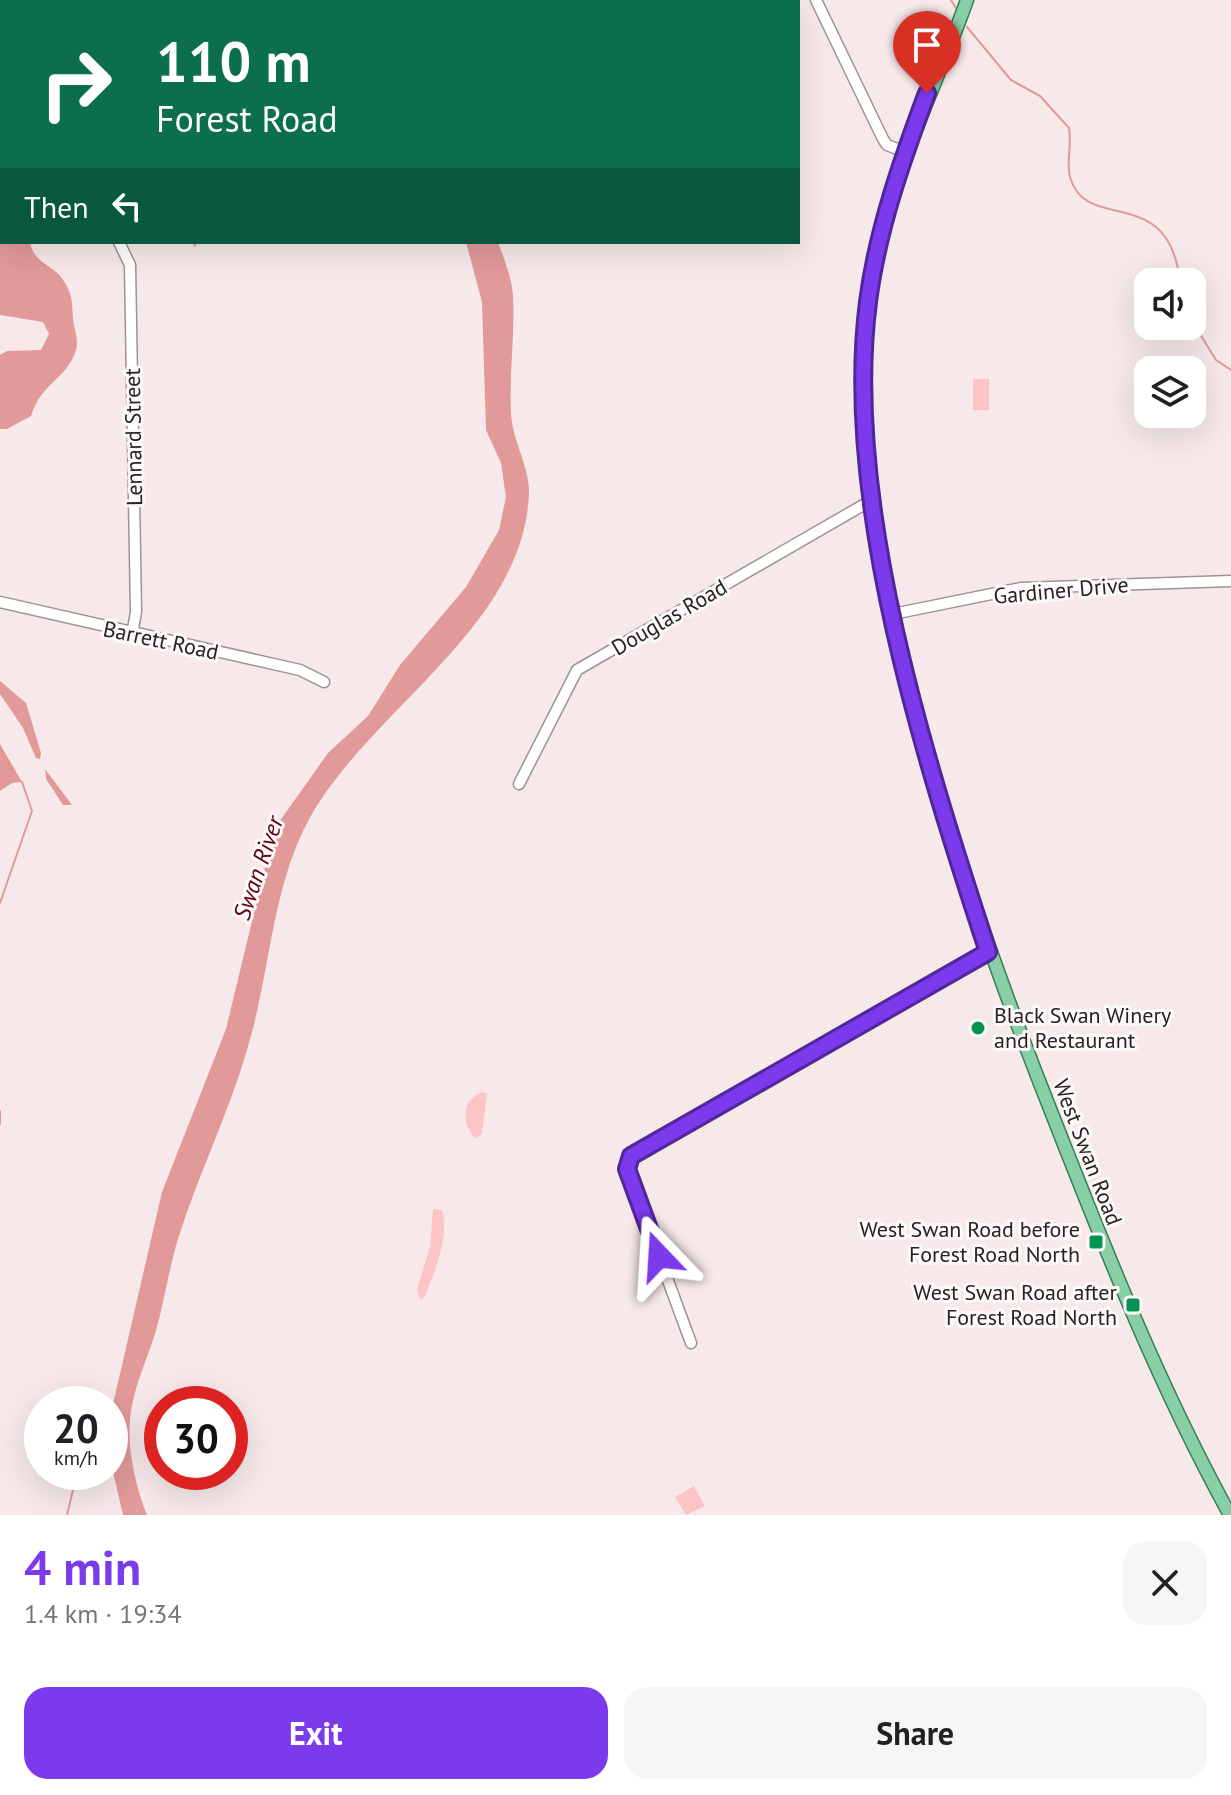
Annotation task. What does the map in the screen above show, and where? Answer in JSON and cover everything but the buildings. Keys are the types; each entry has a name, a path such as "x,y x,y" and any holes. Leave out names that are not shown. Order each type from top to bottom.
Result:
{"main road":[{"name":"West Swan Road","path":"967,0 905,152 868,302 863,408 872,500 893,614 923,739 988,952 1119,1284 1199,1459 1230,1515"}],"street":[{"path":"816,0 883,139 905,152"},
{"name":"Lennard Street","path":"120,244 130,265 136,612 132,635"},
{"name":"Douglas Road","path":"519,784 577,670 872,500"},
{"name":"Gardiner Drive","path":"893,614 1021,588 1231,581"},
{"name":"Barrett Road","path":"0,602 132,635 300,670 322,681"},
{"path":"691,1343 627,1169 631,1156 988,952"}],"shaded area":[{"path":"0,244 30,244 40,260 61,277 68,288 77,343 67,368 41,396 31,416 7,429 0,429 0,355 7,351 41,350 49,334 43,322 0,315"},
{"path":"467,244 499,244 512,289 511,413 529,484 520,543 499,588 470,630 362,747 330,787 304,829 293,855 277,910 247,1050 178,1239 157,1327 134,1396 129,1431 131,1456 147,1515 123,1515 117,1490 128,1490 128,1386 117,1386 162,1192 226,1029 266,863 279,822 328,753 368,716 400,665 466,587 499,530 506,497 501,463 486,430 482,302"},
{"path":"973,379 989,379 989,410 973,410"},
{"path":"0,681 26,703 41,753 40,759 36,758 23,728 0,694"},
{"path":"0,744 22,782 12,783 0,791"},
{"path":"45,769 72,805 63,805 46,779"},
{"path":"483,1092 487,1094 482,1134 475,1138 467,1126 467,1106 470,1100"},
{"path":"433,1209 442,1210 444,1231 432,1278 424,1298 420,1300 417,1289 430,1247"},
{"path":"694,1486 705,1506 686,1515 675,1497"}],"waterway":[{"path":"951,0 957,10"},
{"path":"967,27 1011,80 1040,96 1069,128 1069,171 1079,194 1092,204 1145,220 1160,231 1173,251 1177,268"},
{"path":"1204,340 1216,360 1231,370"},
{"path":"0,903 32,811 22,782"},
{"path":"0,1111 0,1124"},
{"path":"67,1515 73,1490"}],"place":[{"name":"Black Swan Winery and Restaurant","path":"978,1028"},
{"name":"West Swan Road before Forest Road North","path":"1096,1242"},
{"name":"West Swan Road after Forest Road North","path":"1133,1305"}],"route":[{"path":"659,1256 627,1169 631,1156 988,952 958,862 923,739 893,614 872,500 863,408 868,302 892,194 927,93"}],"water label":[{"name":"Swan River","path":"258,868"}]}
